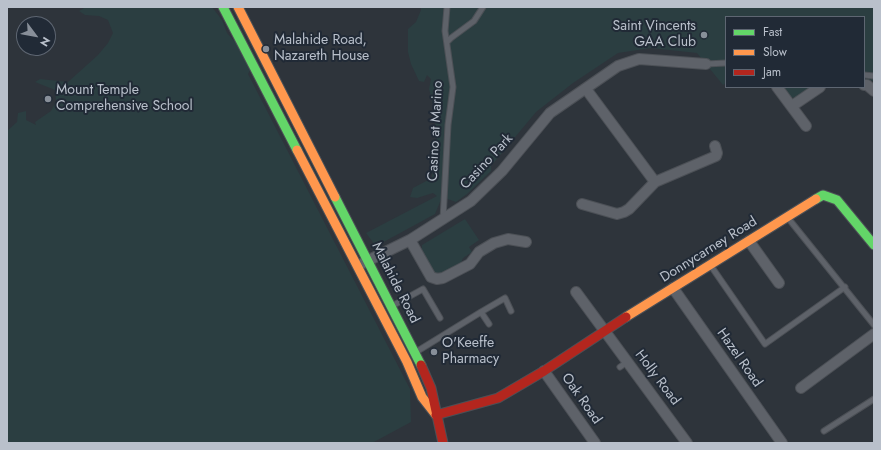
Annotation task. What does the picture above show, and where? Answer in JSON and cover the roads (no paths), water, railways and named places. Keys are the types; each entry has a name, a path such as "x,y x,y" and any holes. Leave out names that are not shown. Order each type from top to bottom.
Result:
{"main road":[{"name":"Malahide Road","path":"223,7 408,362 422,397 436,415"},
{"name":"Malahide Road","path":"238,7 321,166 415,352 431,388 443,443"},
{"path":"261,80 273,75"},
{"path":"310,174 321,166"},
{"name":"Donnycarney Road","path":"436,415 498,398 544,371 604,331 788,218 818,196 828,195 837,200 874,245"}],"street":[{"name":"Casino Park","path":"357,265 410,240 471,201 489,185 550,113 618,66 639,58 706,64"},
{"path":"865,85 874,91"},
{"path":"778,88 806,126"},
{"path":"792,106 819,88"},
{"path":"586,89 656,182"},
{"path":"582,204 617,214 624,212 629,209 656,182 716,156 717,153 715,146"},
{"path":"410,240 431,277 437,279 443,278 470,264 479,252 494,243 508,239 526,242"},
{"path":"749,242 779,283"},
{"name":"Hazel Road","path":"673,288 782,443"},
{"path":"576,292 604,331"},
{"name":"Holly Road","path":"604,331 623,364 688,443"},
{"path":"801,388 874,334"},
{"name":"Oak Road","path":"544,371 595,443"}],"lane":[{"name":"Casino at Marino","path":"443,220 448,125 453,87 444,23 447,7"},
{"path":"447,42 474,21 483,7"},
{"path":"706,64 725,63"},
{"path":"788,218 845,287 874,325"},
{"path":"710,265 764,344 845,287"},
{"path":"391,306 423,289 440,318"},
{"path":"415,352 505,298 511,310"},
{"path":"481,312 489,324"},
{"path":"824,432 874,399"}],"place":[{"name":"Saint Vincents GAA Club","path":"704,35"},
{"name":"Malahide Road, Nazareth House","path":"266,49"},
{"name":"Mount Temple Comprehensive School","path":"48,99"},
{"name":"O'Keeffe Pharmacy","path":"434,352"}]}
